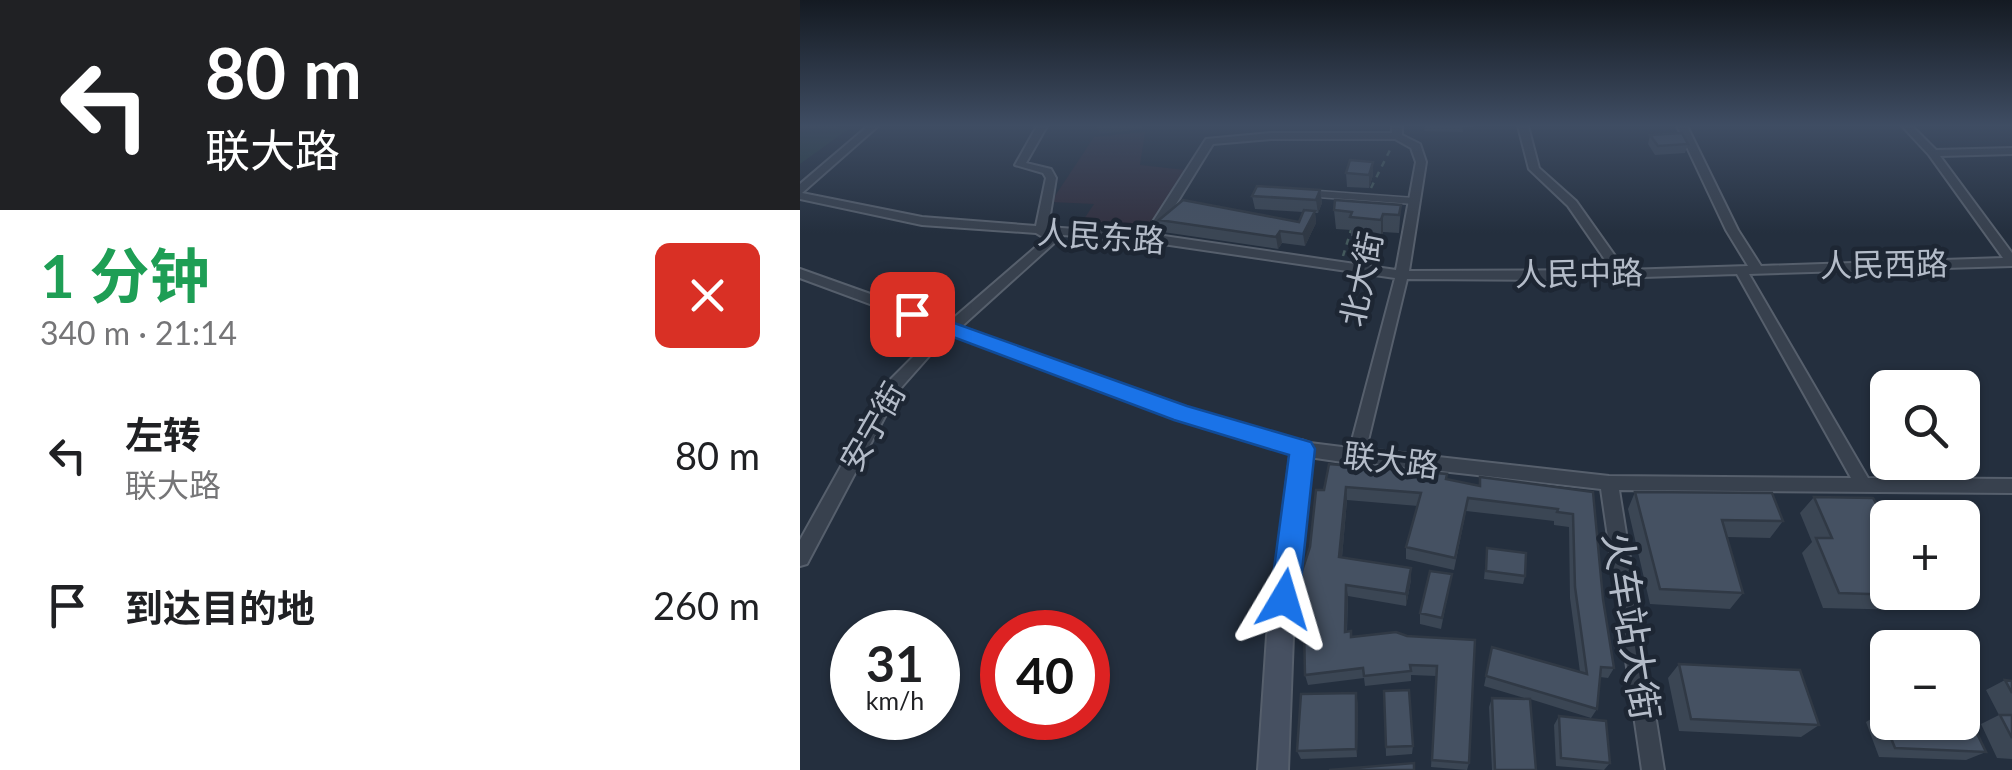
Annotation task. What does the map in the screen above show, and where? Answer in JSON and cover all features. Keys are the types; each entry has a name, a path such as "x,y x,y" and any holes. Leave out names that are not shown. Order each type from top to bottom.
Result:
{"street":[{"path":"800,193 836,162"},
{"path":"1022,162 1020,165 1047,171 1052,178 1050,233"},
{"path":"1148,238 1197,162"},
{"name":"北大街","path":"1356,457 1402,275 1421,162"},
{"path":"1532,162 1534,169 1556,184 1594,228 1621,274"},
{"path":"1699,162 1748,268 1862,482"},
{"path":"1939,162 2012,262"},
{"name":"人民东路","path":"800,193 922,221 1148,238 1402,275"},
{"name":"安宁街","path":"803,548 893,386 1050,233"},
{"name":"人民西路","path":"1748,268 2012,262"},
{"name":"人民中路","path":"1402,275 1621,274 1748,268"},
{"name":"联大路","path":"800,273 1182,413 1302,449 1609,483 2012,486"},
{"path":"1273,770 1280,636 1302,449"},
{"name":"火车站大街","path":"1609,483 1653,770"}],"lane":[{"path":"1318,194 1414,201"}],"shaded area":[{"path":"1078,162 1140,162 1140,165 1185,170 1146,233 1078,228 1094,204 1051,202"}],"building":[{"path":"1349,162 1373,162 1369,175 1346,173"},
{"path":"1257,186 1320,190 1316,200 1252,196"},
{"path":"1183,200 1299,222 1304,210 1315,211 1303,234 1280,231 1276,237 1159,220"},
{"path":"1335,200 1401,205 1399,215 1383,214 1381,220 1350,217 1352,212 1334,210"},
{"path":"1329,464 1447,474 1446,479 1480,486 1480,477 1593,492 1614,668 1601,667 1597,709 1486,676 1492,647 1587,674 1575,587 1573,514 1468,498 1455,558 1406,547 1421,493 1346,487 1339,557 1411,568 1406,594 1346,585 1345,632 1351,631 1351,637 1396,632 1475,640 1469,763 1432,760 1437,666 1410,665 1411,671 1364,676 1363,668 1305,675 1304,629 1299,629 1300,577 1310,547 1316,490 1324,490"},
{"path":"1635,492 1772,493 1783,521 1722,520 1743,593 1660,589"},
{"path":"1814,497 1873,498 1870,594 1839,593 1816,538 1832,538"},
{"path":"1487,548 1526,553 1525,576 1486,571"},
{"path":"1430,571 1452,574 1442,618 1420,613"},
{"path":"1679,664 1800,670 1819,725 1691,719"},
{"path":"1409,690 1413,746 1386,747 1384,691"},
{"path":"1356,693 1356,749 1297,751 1301,694"},
{"path":"1492,698 1530,699 1536,770 1495,770"},
{"path":"2000,715 2012,715 2012,738"},
{"path":"1559,716 1606,721 1610,763 1561,758"},
{"path":"1892,740 1980,740 1986,752 1895,748"},
{"path":"1414,763 1414,770 1329,770"}],"route":[{"path":"912,314 1182,413 1302,449 1284,599"}]}
